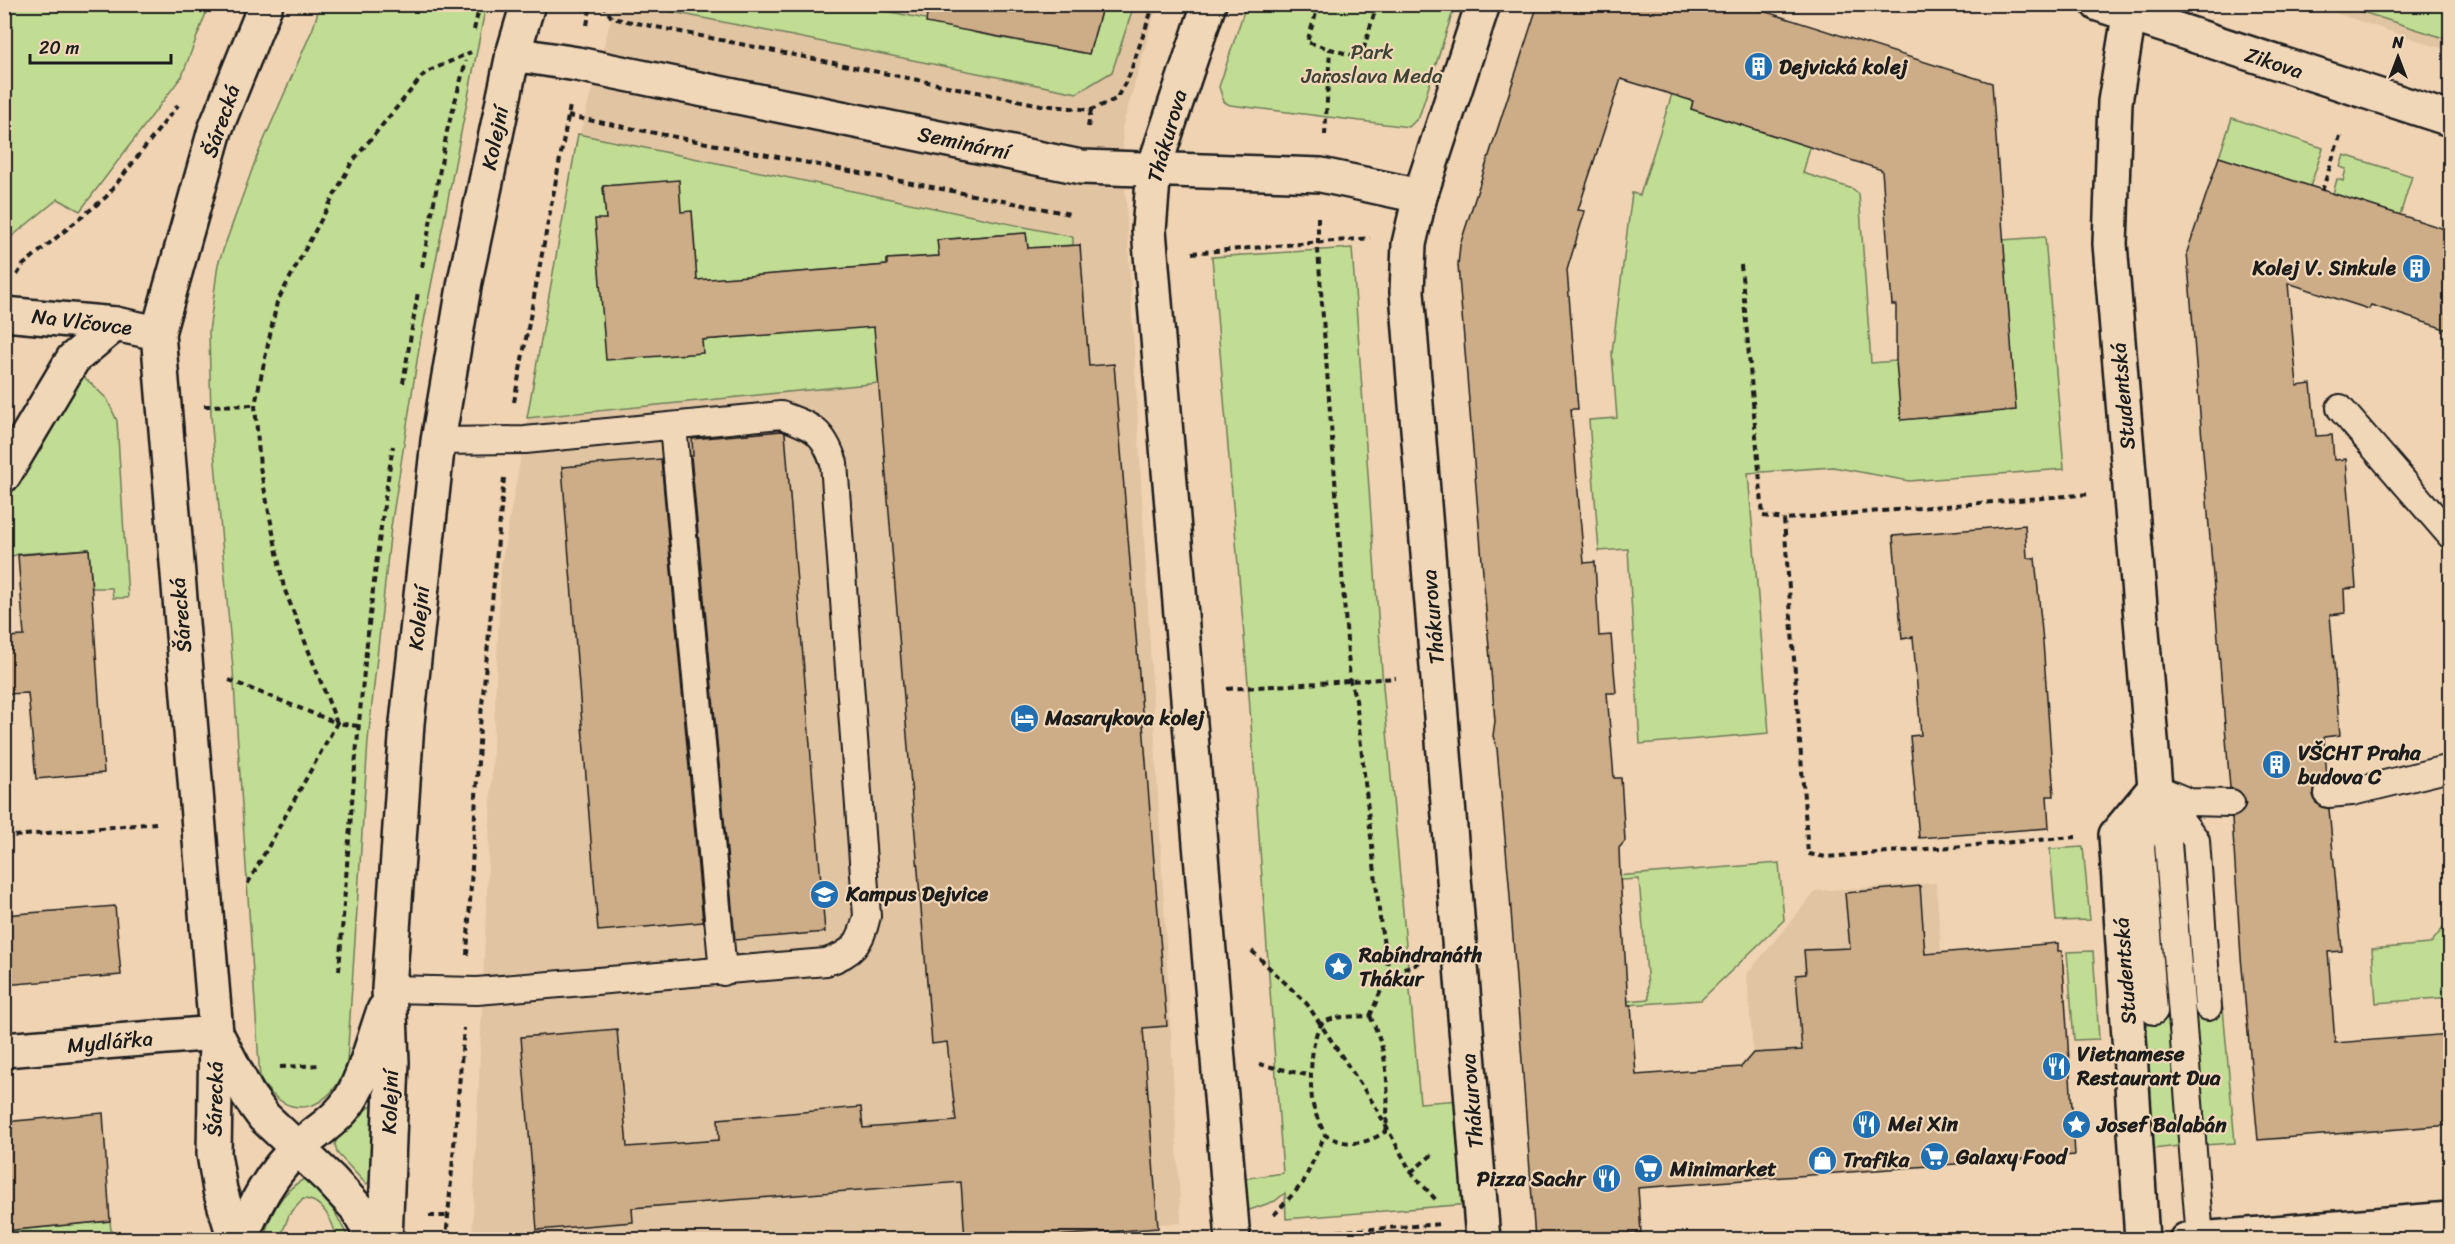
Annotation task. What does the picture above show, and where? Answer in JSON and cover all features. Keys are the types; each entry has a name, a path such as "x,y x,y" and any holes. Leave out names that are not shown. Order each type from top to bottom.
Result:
{"street":[{"name":"Šárecká","path":"235,1239 220,1190 214,1154 216,1033 158,333 215,130 266,4"},
{"name":"Kolejní","path":"385,1239 392,1062 389,993 407,723 438,441 465,281 513,54 528,4"},
{"name":"Thákurova","path":"1209,4 1154,168 1149,210 1233,1239"},
{"name":"Thákurova","path":"1483,4 1420,196 1409,244 1407,292 1483,1239"},
{"name":"Zikova","path":"2119,8 2451,119"},
{"name":"Studentská","path":"2119,8 2110,244 2156,788"},
{"name":"Seminární","path":"513,54 577,64 1081,167 1321,175 1420,196"},
{"name":"Na Vlčovce","path":"4,314 115,324 158,333"},
{"path":"4,475 74,359 115,324"},
{"path":"2116,835 2156,788"},
{"name":"Studentská","path":"2116,835 2142,1239"},
{"path":"240,1239 258,1199 297,1149 345,1108 357,1089 389,993"},
{"path":"216,1033 248,1095 271,1126 330,1179 356,1207 374,1239"},
{"name":"Mydlářka","path":"4,1050 216,1033"},
{"path":"2193,1239 2451,1219"}],"lane":[{"path":"2340,408 2451,535"},
{"path":"389,993 465,991 826,962 845,956 863,936 867,916 834,463 826,440 804,423 781,415 507,440 438,441"},
{"path":"673,426 723,972"},
{"path":"2328,794 2352,792 2451,768"},
{"path":"2156,788 2189,802 2231,803"},
{"path":"2156,788 2196,840 2208,1007"},
{"path":"2154,1011 2141,846 2156,788"},
{"name":"Studentská","path":"2156,788 2168,843 2193,1239"}],"path":[{"path":"446,1239 464,1059 465,991 480,726 507,440 577,64 591,4"},
{"path":"602,4 612,18 1041,105 1091,110 1116,99 1129,76 1154,4"},
{"path":"1319,4 1307,42 1361,58 1377,4"},
{"path":"1330,49 1317,240 1350,681 1356,700 1381,928 1389,972 1370,1016 1377,1031 1388,1071 1386,1131"},
{"path":"337,723 284,588 260,467 255,405 277,302 352,162 425,73 468,52 513,54"},
{"path":"14,280 23,265 106,197 183,98"},
{"path":"568,116 1070,214"},
{"path":"2322,191 2340,136"},
{"path":"1151,256 1317,240"},
{"path":"1741,265 1763,516 1784,519 2011,499 2131,492"},
{"path":"203,406 255,405"},
{"path":"1784,519 1808,854 1826,857 2046,837 2116,835"},
{"path":"1187,692 1437,675"},
{"path":"223,677 337,723 358,726 339,971"},
{"path":"242,894 337,723"},
{"path":"4,837 163,822"},
{"path":"1205,908 1295,990 1321,1024 1375,1106 1386,1131 1411,1172 1441,1205"},
{"path":"1389,972 1415,965 1457,921"},
{"path":"1370,1016 1329,1019 1321,1024 1316,1034 1311,1076 1313,1104 1325,1136 1338,1143 1373,1140 1386,1131"},
{"path":"1217,1055 1311,1076"},
{"path":"288,1066 311,1065"},
{"path":"1272,1216 1303,1183 1325,1136"},
{"path":"429,1216 448,1216"},
{"path":"1270,1237 1447,1224"}],"shaded area":[{"name":"Kampus Dejvice","path":"615,5 1157,5 1122,128 1181,1223 1159,1224 1159,1229 1017,1240 472,1240 501,565 581,130"},
{"path":"2311,5 2450,5 2450,51"},
{"path":"1936,883 1944,992 1834,1048 1753,1053 1747,974 1816,891"}],"green space":[{"path":"5,4 209,5 182,76 80,211 58,199 5,242"},
{"path":"817,4 838,9 839,5 856,5 975,29 975,33 1089,54 1103,5 1134,5 1112,72 1077,93 638,5"},
{"name":"Park Jaroslava Meda","path":"1246,4 1455,5 1419,117 1409,127 1230,105 1224,102 1219,87"},
{"path":"320,5 486,5 420,342 391,527 368,741 347,1062 340,1079 321,1101 309,1106 296,1107 283,1103 260,1079 233,669 211,416 209,332 218,264 257,156 313,28"},
{"path":"2340,5 2450,5 2450,40 2350,8"},
{"path":"1672,94 1693,101 1691,109 1810,147 1803,173 1853,189 1859,194 1871,363 1896,361 2002,240 2045,237 2064,469 1909,481 1833,467 1748,473 1769,733 1640,744 1628,549 1599,551 1589,420 1617,418 1612,353 1632,193 1640,195"},
{"path":"2232,118 2323,148 2310,187 2219,157"},
{"path":"578,134 1073,237 1073,245 1028,248 1026,233 938,240 939,256 887,259 887,265 697,280 692,212 681,212 603,187 606,219 702,340 892,325 879,383 527,418"},
{"path":"2344,155 2412,176 2400,215 2333,194 2337,179 2343,181 2346,169 2340,167"},
{"path":"1352,248 1383,686 1420,1103 1461,1100 1469,1204 1286,1219 1285,1193 1275,1201 1244,1212 1242,1179 1283,1173 1249,695 1212,257"},
{"path":"80,373 107,399 117,421 128,598 113,598 112,588 92,588 89,549 18,554 5,559 5,500"},
{"path":"2083,847 2090,920 2056,921 2050,849"},
{"path":"1779,863 1784,920 1701,1000 1627,1005 1627,1001 1649,999 1639,879 1605,881 1604,877"},
{"path":"2450,920 2450,997 2376,1003 2372,949 2430,944"},
{"path":"2093,951 2099,1039 2074,1040 2067,952"},
{"path":"2223,1008 2235,1143 2203,1145 2192,1011"},
{"path":"2170,1014 2179,1146 2153,1149 2139,1015"},
{"path":"372,1106 375,1108 374,1180 366,1184 337,1153 335,1144 338,1136"},
{"path":"304,1179 314,1181 324,1192 349,1239 337,1239 330,1219 321,1207 310,1200 303,1199 289,1215 280,1239 263,1240 269,1222 283,1197"},
{"path":"110,1221 112,1239 5,1240 5,1231"}],"building":[{"path":"928,4 1103,4 1089,54 926,23"},
{"path":"1538,4 1741,4 1992,83 2016,410 1901,420 1896,361 1896,305 1892,305 1882,170 1691,109 1693,101 1621,79 1578,210 1585,211 1567,270 1578,409 1571,409 1584,563 1595,562 1599,636 1611,635 1616,693 1607,693 1614,778 1621,778 1625,841 1619,848 1620,876 1628,1005 1631,1005 1636,1075 1741,1067 1753,1053 1802,1050 1796,975 1806,974 1804,950 1850,948 1845,893 1920,886 1925,954 2058,943 2058,951 2062,951 2075,1155 1638,1188 1641,1233 1535,1239 1509,883 1497,749 1493,736 1495,721 1458,265 1460,245"},
{"path":"2219,157 2451,231 2451,331 2371,305 2369,309 2288,283 2297,386 2311,384 2316,436 2332,435 2334,460 2346,459 2356,588 2344,589 2345,613 2330,615 2340,735 2324,737 2327,779 2319,782 2313,795 2316,803 2329,809 2342,951 2328,952 2335,1043 2451,1034 2451,1125 2258,1140 2241,957 2232,818 2243,811 2246,803 2239,791 2230,788 2187,252"},
{"name":"Masarykova kolej","path":"679,180 681,212 692,211 697,280 887,265 887,259 939,256 937,240 1026,233 1028,248 1080,245 1089,366 1114,364 1167,1026 1143,1028 1158,1228 1018,1239 965,1239 961,1182 632,1208 633,1222 537,1230 521,1037 617,1029 627,1147 719,1140 718,1119 861,1107 863,1128 956,1121 947,1042 932,1044 874,327 702,340 703,353 606,360 595,219 606,219 603,186"},
{"path":"782,431 785,433 825,932 735,940 691,456 693,456 692,439"},
{"path":"661,459 703,922 598,931 562,467"},
{"path":"2025,525 2027,558 2035,558 2043,642 2054,796 2047,796 2049,828 1919,838 1910,736 1921,735 1913,637 1902,639 1893,536"},
{"path":"89,549 104,773 36,779 28,693 4,694 4,637 24,636 18,555"},
{"path":"115,906 121,975 4,985 4,915"},
{"path":"103,1113 110,1221 4,1231 4,1122"}],"place":[{"name":"Dejvická kolej","path":"1758,67"},
{"name":"Kolej V. Sinkule","path":"2417,268"},
{"name":"Masarykova kolej","path":"1024,718"},
{"name":"VŠCHT Praha budova C","path":"2277,765"},
{"name":"Kampus Dejvice","path":"825,894"},
{"name":"Rabíndranáth Thákur","path":"1338,967"},
{"name":"Vietnamese Restaurant Dua","path":"2056,1066"},
{"name":"Mei Xin","path":"1867,1124"},
{"name":"Josef Balabán","path":"2076,1125"},
{"name":"Galaxy Food","path":"1935,1157"},
{"name":"Trafika","path":"1822,1160"},
{"name":"Minimarket","path":"1649,1169"},
{"name":"Pizza Sachr","path":"1606,1179"}]}
